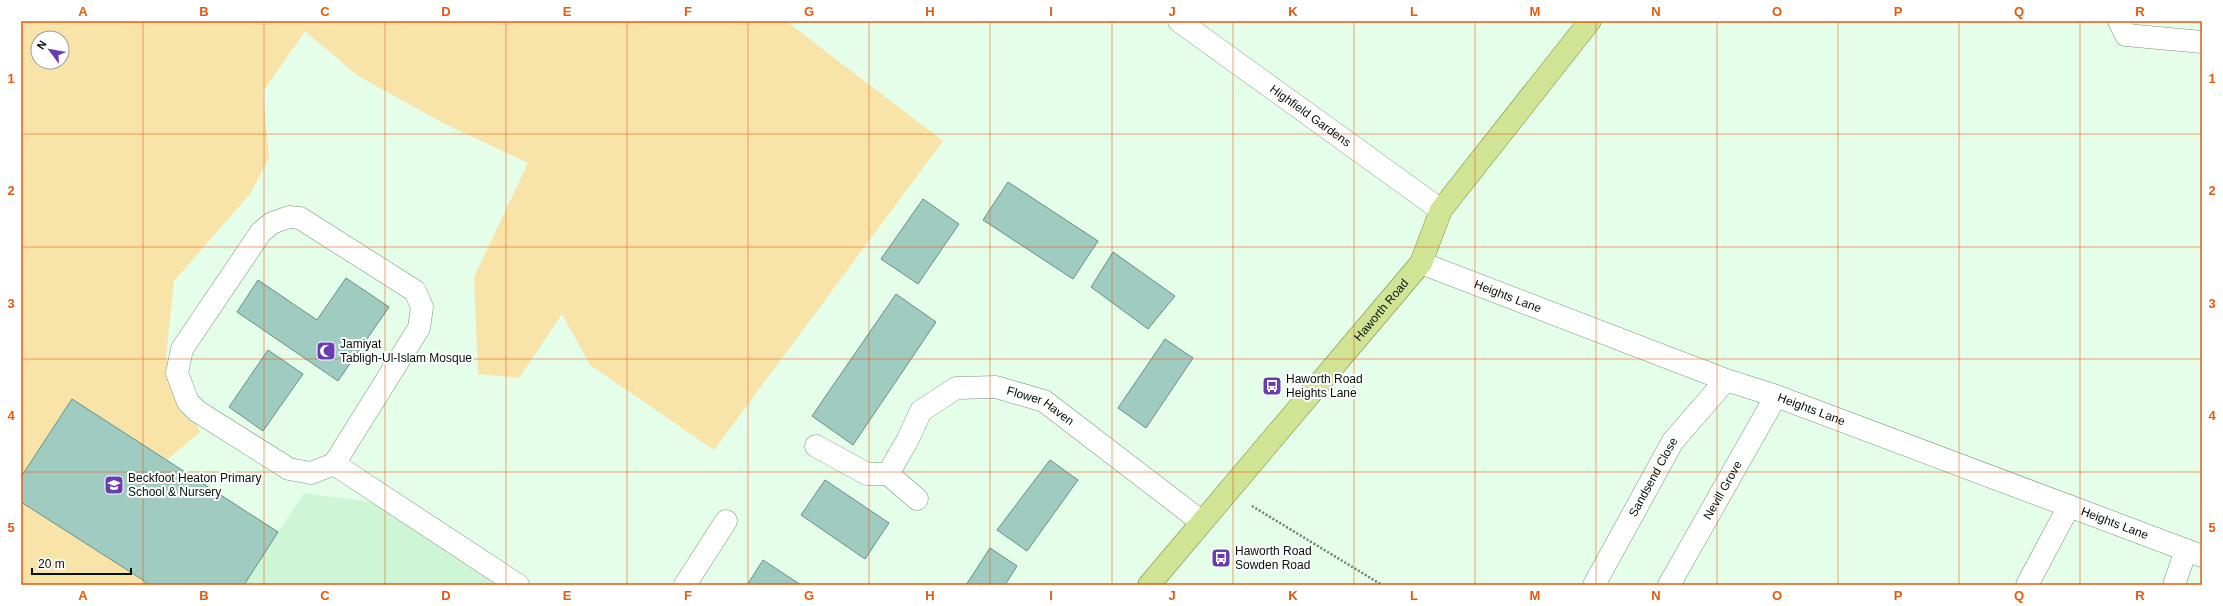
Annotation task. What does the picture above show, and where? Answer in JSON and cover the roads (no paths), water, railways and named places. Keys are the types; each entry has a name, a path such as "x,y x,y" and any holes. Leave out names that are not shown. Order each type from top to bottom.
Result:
{"main road":[{"name":"Haworth Road","path":"1149,585 1421,263 1441,210 1590,21"}],"street":[{"name":"Highfield Gardens","path":"1179,21 1441,210"},
{"path":"2119,21 2126,35 2202,42"},
{"path":"289,217 300,218 415,291 422,307 420,328 334,464 311,473 289,469 197,411 188,402 177,373 182,349 261,232 272,223 289,217"},
{"name":"Heights Lane","path":"1421,263 1726,380 1776,396 2194,553"},
{"name":"Sandsend Close","path":"1594,585 1673,441 1726,380"},
{"name":"Flower Haven","path":"888,474 908,441 921,411 956,388 996,387 1044,400 1202,522"},
{"name":"Nevill Grove","path":"1669,585 1776,396"},
{"path":"816,446 867,474 888,474 917,499"},
{"path":"334,464 518,585"},
{"path":"2027,585 2069,506"},
{"path":"685,585 726,521"},
{"path":"2174,585 2194,553"}],"place":[{"name":"Jamiyat Tabligh-Ul-Islam Mosque","path":"326,351"},
{"name":"Haworth Road Heights Lane","path":"1272,386"},
{"name":"Beckfoot Heaton Primary School & Nursery","path":"114,485"},
{"name":"Haworth Road Sowden Road","path":"1221,558"}]}
